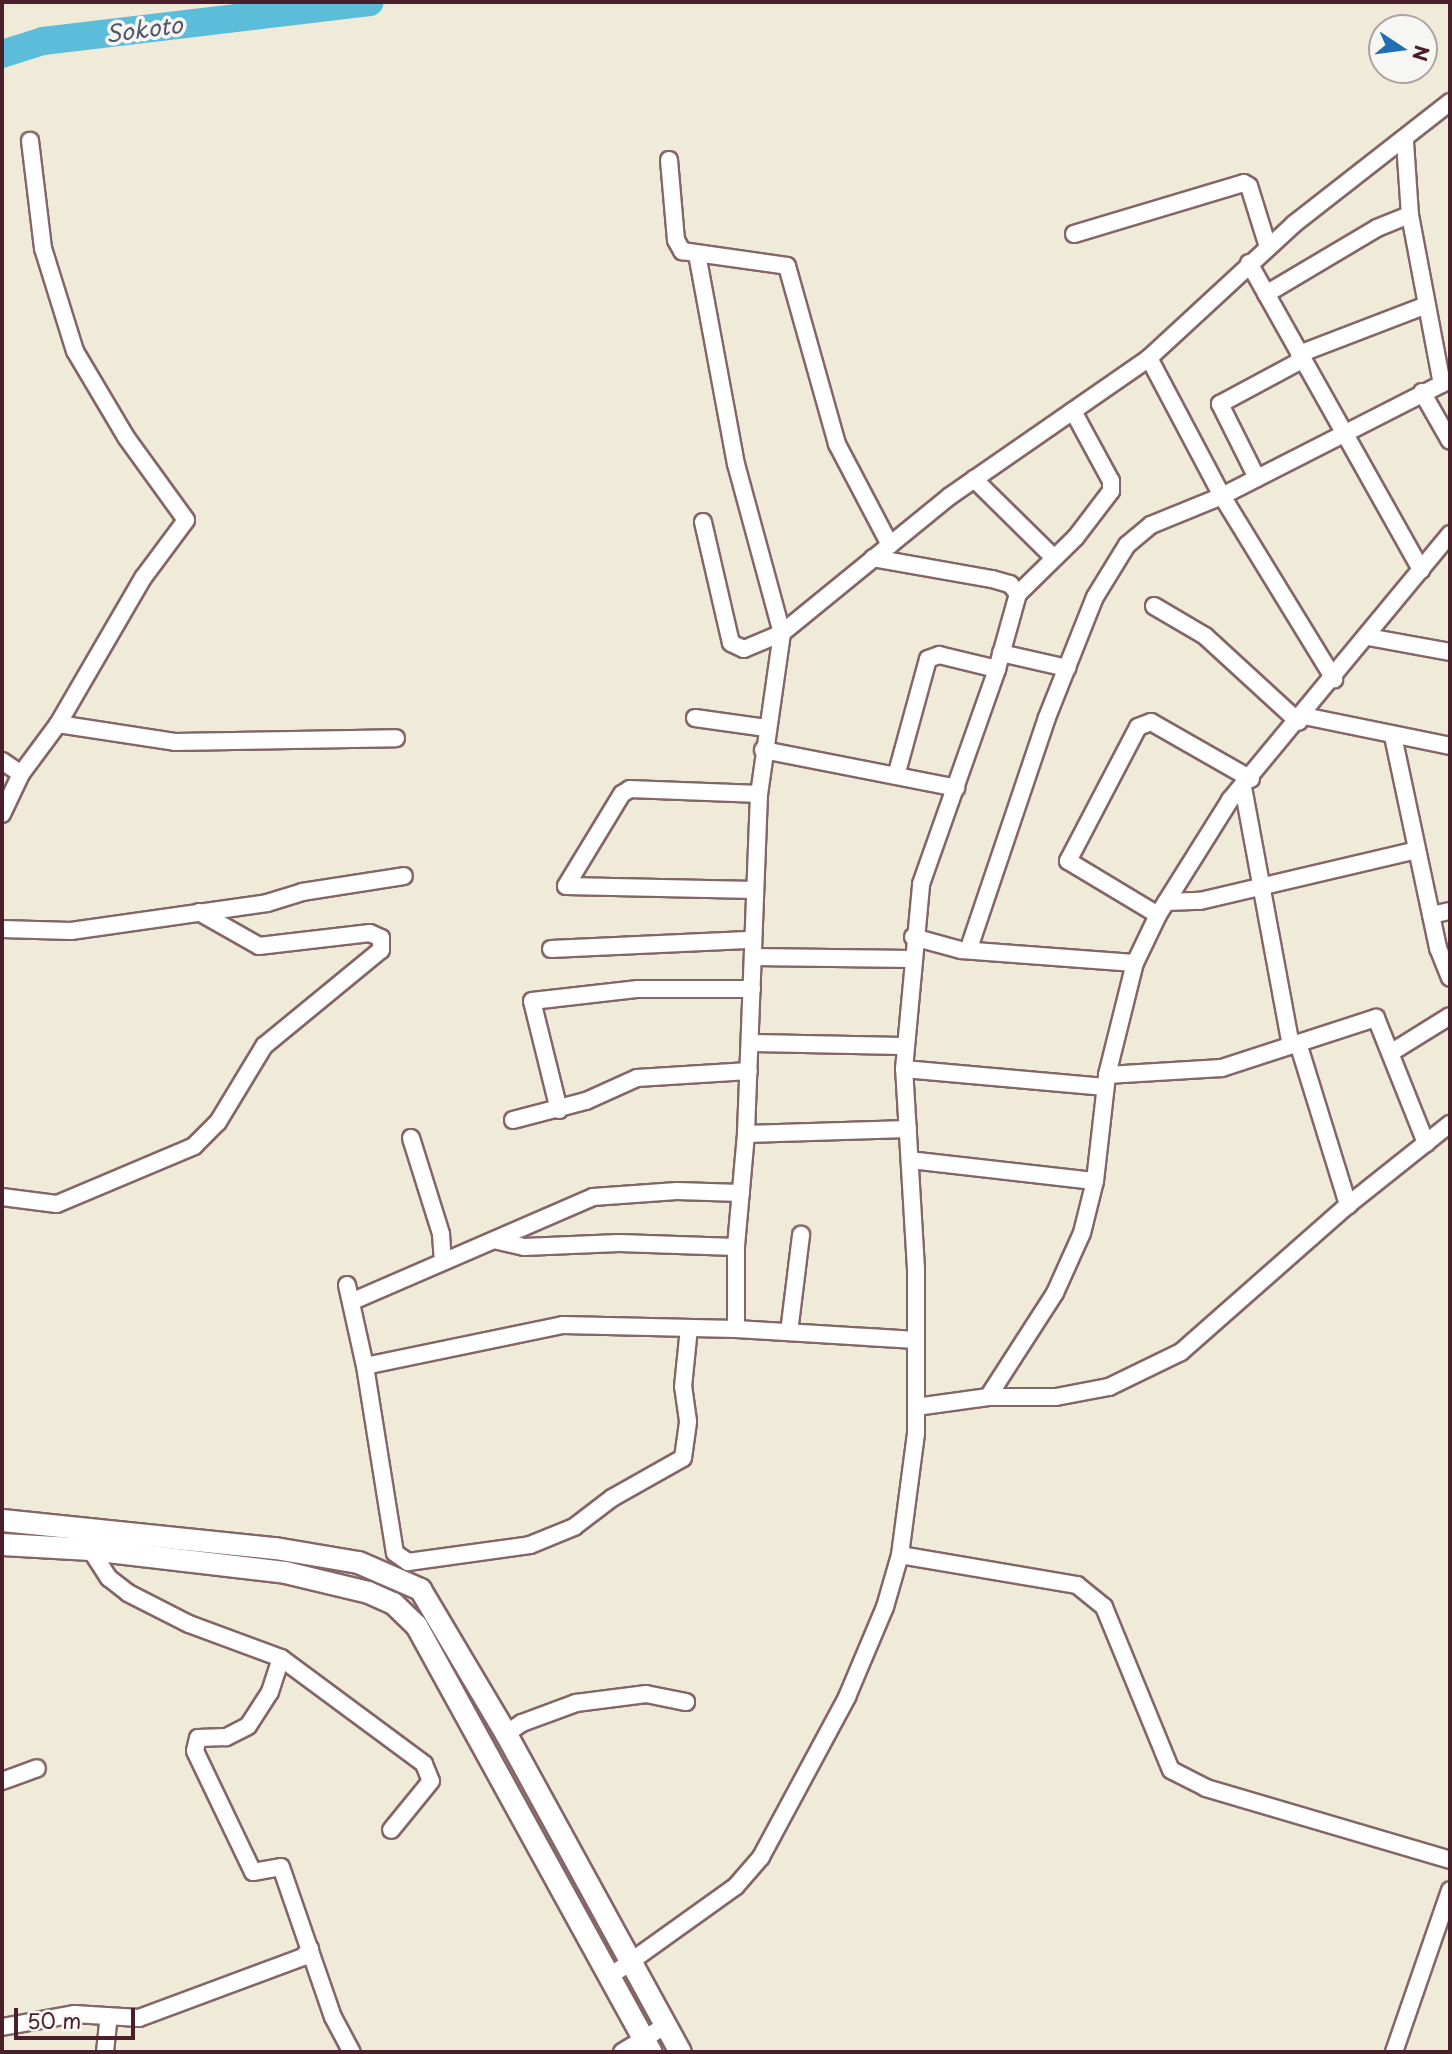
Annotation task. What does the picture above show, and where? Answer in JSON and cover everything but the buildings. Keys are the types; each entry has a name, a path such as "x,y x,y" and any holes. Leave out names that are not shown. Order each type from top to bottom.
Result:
{"street":[{"path":"703,522 731,643 744,649 782,633 974,479 1149,358 1268,247 1405,142 1450,102"},
{"path":"2,814 21,774 58,724 143,578 186,520 126,437 75,351 43,248 30,141"},
{"path":"970,948 1067,667 1096,597 1138,533 1222,496 1446,382 1424,306 1410,215 1405,142"},
{"path":"669,160 676,240 682,251 787,266 837,444 890,545"},
{"path":"1074,234 1244,183 1249,186 1268,247"},
{"path":"1266,294 1377,228 1410,215"},
{"path":"697,254 736,464 782,633 766,728 759,794 746,1134 736,1247 736,1329"},
{"path":"1249,264 1342,434 1421,570"},
{"path":"1257,478 1220,404 1300,357 1424,306"},
{"path":"1149,358 1222,496 1334,679"},
{"path":"1422,392 1450,441"},
{"path":"609,1977 630,1965 736,1886 761,1857 847,1697 885,1607 900,1555 916,1406 910,1160 904,1069 913,937 921,884 999,661 1018,594 1096,514 1113,484 1073,411"},
{"path":"974,479 1053,557"},
{"path":"988,1397 1055,1293 1082,1233 1095,1181 1106,1081 1135,963 1162,908 1230,800 1301,719 1450,534"},
{"path":"873,558 992,579 1010,584 1018,594"},
{"path":"1153,606 1205,636 1301,719 1450,746"},
{"path":"1368,636 1450,652"},
{"path":"896,776 932,655 1067,667"},
{"path":"695,718 766,728"},
{"path":"1247,783 1151,722 1138,727 1068,861 1162,908 1417,849"},
{"path":"58,724 175,742 396,738"},
{"path":"1393,736 1431,915 1450,978"},
{"path":"763,750 956,788"},
{"path":"2,761 21,774"},
{"path":"1247,783 1260,887 1295,1044 1348,1205"},
{"path":"755,890 566,886 629,789 759,794"},
{"path":"2,929 71,931 199,912 404,876"},
{"path":"1431,915 1450,911"},
{"path":"2,1196 57,1203 194,1146 218,1122 264,1046 381,950 381,938 370,933 259,946 199,912"},
{"path":"913,937 970,948 1135,963"},
{"path":"551,949 753,940"},
{"path":"753,957 912,959"},
{"path":"559,1110 532,1001 638,989 752,989"},
{"path":"1391,1052 1450,1016"},
{"path":"904,1069 1106,1081 1222,1068 1376,1018 1426,1143"},
{"path":"750,1043 906,1046"},
{"path":"513,1120 559,1110 636,1078 749,1071"},
{"path":"916,1406 988,1397 1056,1397 1109,1387 1181,1352 1348,1205 1450,1124"},
{"path":"746,1134 908,1129"},
{"path":"411,1138 441,1234 443,1261"},
{"path":"910,1160 1095,1181"},
{"path":"353,1301 443,1261 498,1241 530,1222 593,1198 677,1191 741,1193"},
{"path":"789,1332 801,1235"},
{"path":"498,1241 524,1247 653,1243 736,1247"},
{"path":"347,1285 353,1301 365,1366 395,1553 408,1562 530,1545 573,1527 612,1498 683,1458 688,1421 683,1387 689,1328"},
{"path":"365,1366 563,1325 736,1329 916,1340"},
{"path":"8,1521 275,1548 358,1562 390,1573 427,1597 506,1734 630,1965 680,2052"},
{"path":"8,1545 90,1549 285,1572 368,1592 401,1609 416,1625 647,2045"},
{"path":"90,1549 109,1578 159,1611 281,1658 424,1764 431,1774 424,1791 391,1830"},
{"path":"900,1555 1077,1585 1104,1607 1171,1770 1206,1788 1450,1860"},
{"path":"281,1658 270,1692 248,1726 226,1737 198,1738 194,1742 253,1872 281,1867 333,2017 352,2052"},
{"path":"506,1734 522,1723 576,1703 646,1694 686,1702"},
{"path":"2,1781 37,1768"},
{"path":"1394,2052 1450,1890"},
{"path":"2,2027 74,2014 109,2015 122,2020 152,2013 175,2002 303,1957 310,1949"},
{"path":"104,2052 109,2015"},
{"path":"622,2052 647,2045 665,2026"}],"waterway":[{"name":"Sokoto","path":"2,54 43,41 370,2"}]}
